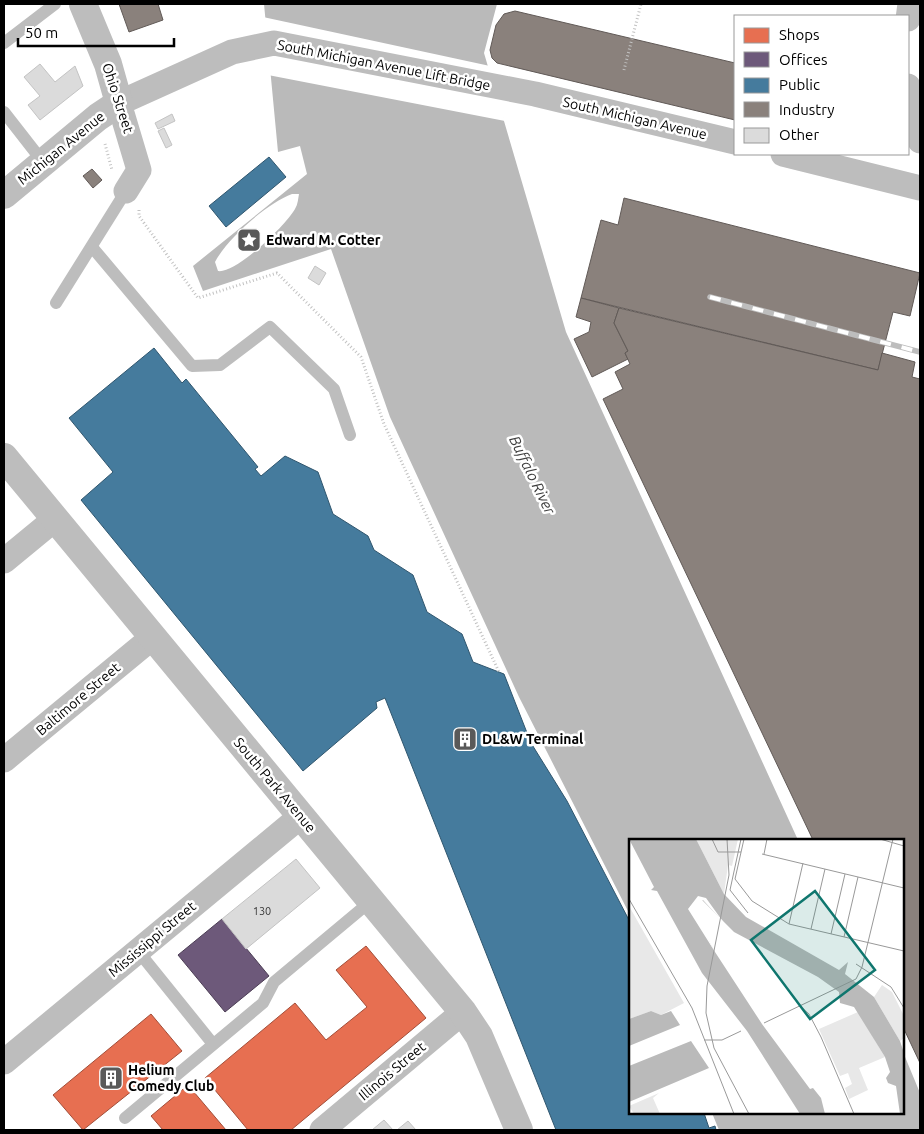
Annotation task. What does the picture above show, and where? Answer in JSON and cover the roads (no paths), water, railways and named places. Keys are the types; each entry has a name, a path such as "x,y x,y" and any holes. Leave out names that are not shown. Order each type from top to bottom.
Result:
{"street":[{"name":"Ohio Street","path":"83,4 108,64 139,170 126,191"},
{"name":"South Michigan Avenue Lift Bridge","path":"119,103 232,52 274,43 535,94"},
{"path":"909,91 920,141"},
{"name":"South Michigan Avenue","path":"535,94 734,142"},
{"name":"Michigan Avenue","path":"4,195 98,117 119,103"},
{"path":"787,155 920,188"},
{"name":"South Park Avenue","path":"4,457 463,1012 479,1036 519,1130"},
{"path":"4,561 54,519"},
{"name":"Baltimore Street","path":"4,760 152,637"},
{"name":"Mississippi Street","path":"4,1062 300,816"},
{"name":"Illinois Street","path":"322,1130 463,1012"}],"lane":[{"path":"4,43 55,4"},
{"path":"4,112 43,162"},
{"path":"56,303 126,191"},
{"path":"92,246 192,366 220,365 270,327 334,389 350,435"},
{"path":"125,1118 263,1003 274,982 371,901"},
{"path":"138,951 213,1044"}],"water":[{"name":"Buffalo River","path":"264,4 497,4 484,53 566,332 798,839 629,839 629,913 519,697 390,417 331,249 203,291 193,266 307,174 300,146 278,152","holes":["292,194 299,194 295,209 282,226 260,247 236,265 226,270 218,271 215,262 221,253 238,233 260,213"]},
{"path":"904,1054 920,1093 920,1130 719,1130 712,1114 904,1114"}],"railway":[{"path":"710,297 920,352"}],"place":[{"name":"Edward M. Cotter","path":"249,240"},
{"name":"DL&W Terminal","path":"465,739"},
{"name":"Helium Comedy Club","path":"111,1078"}]}
